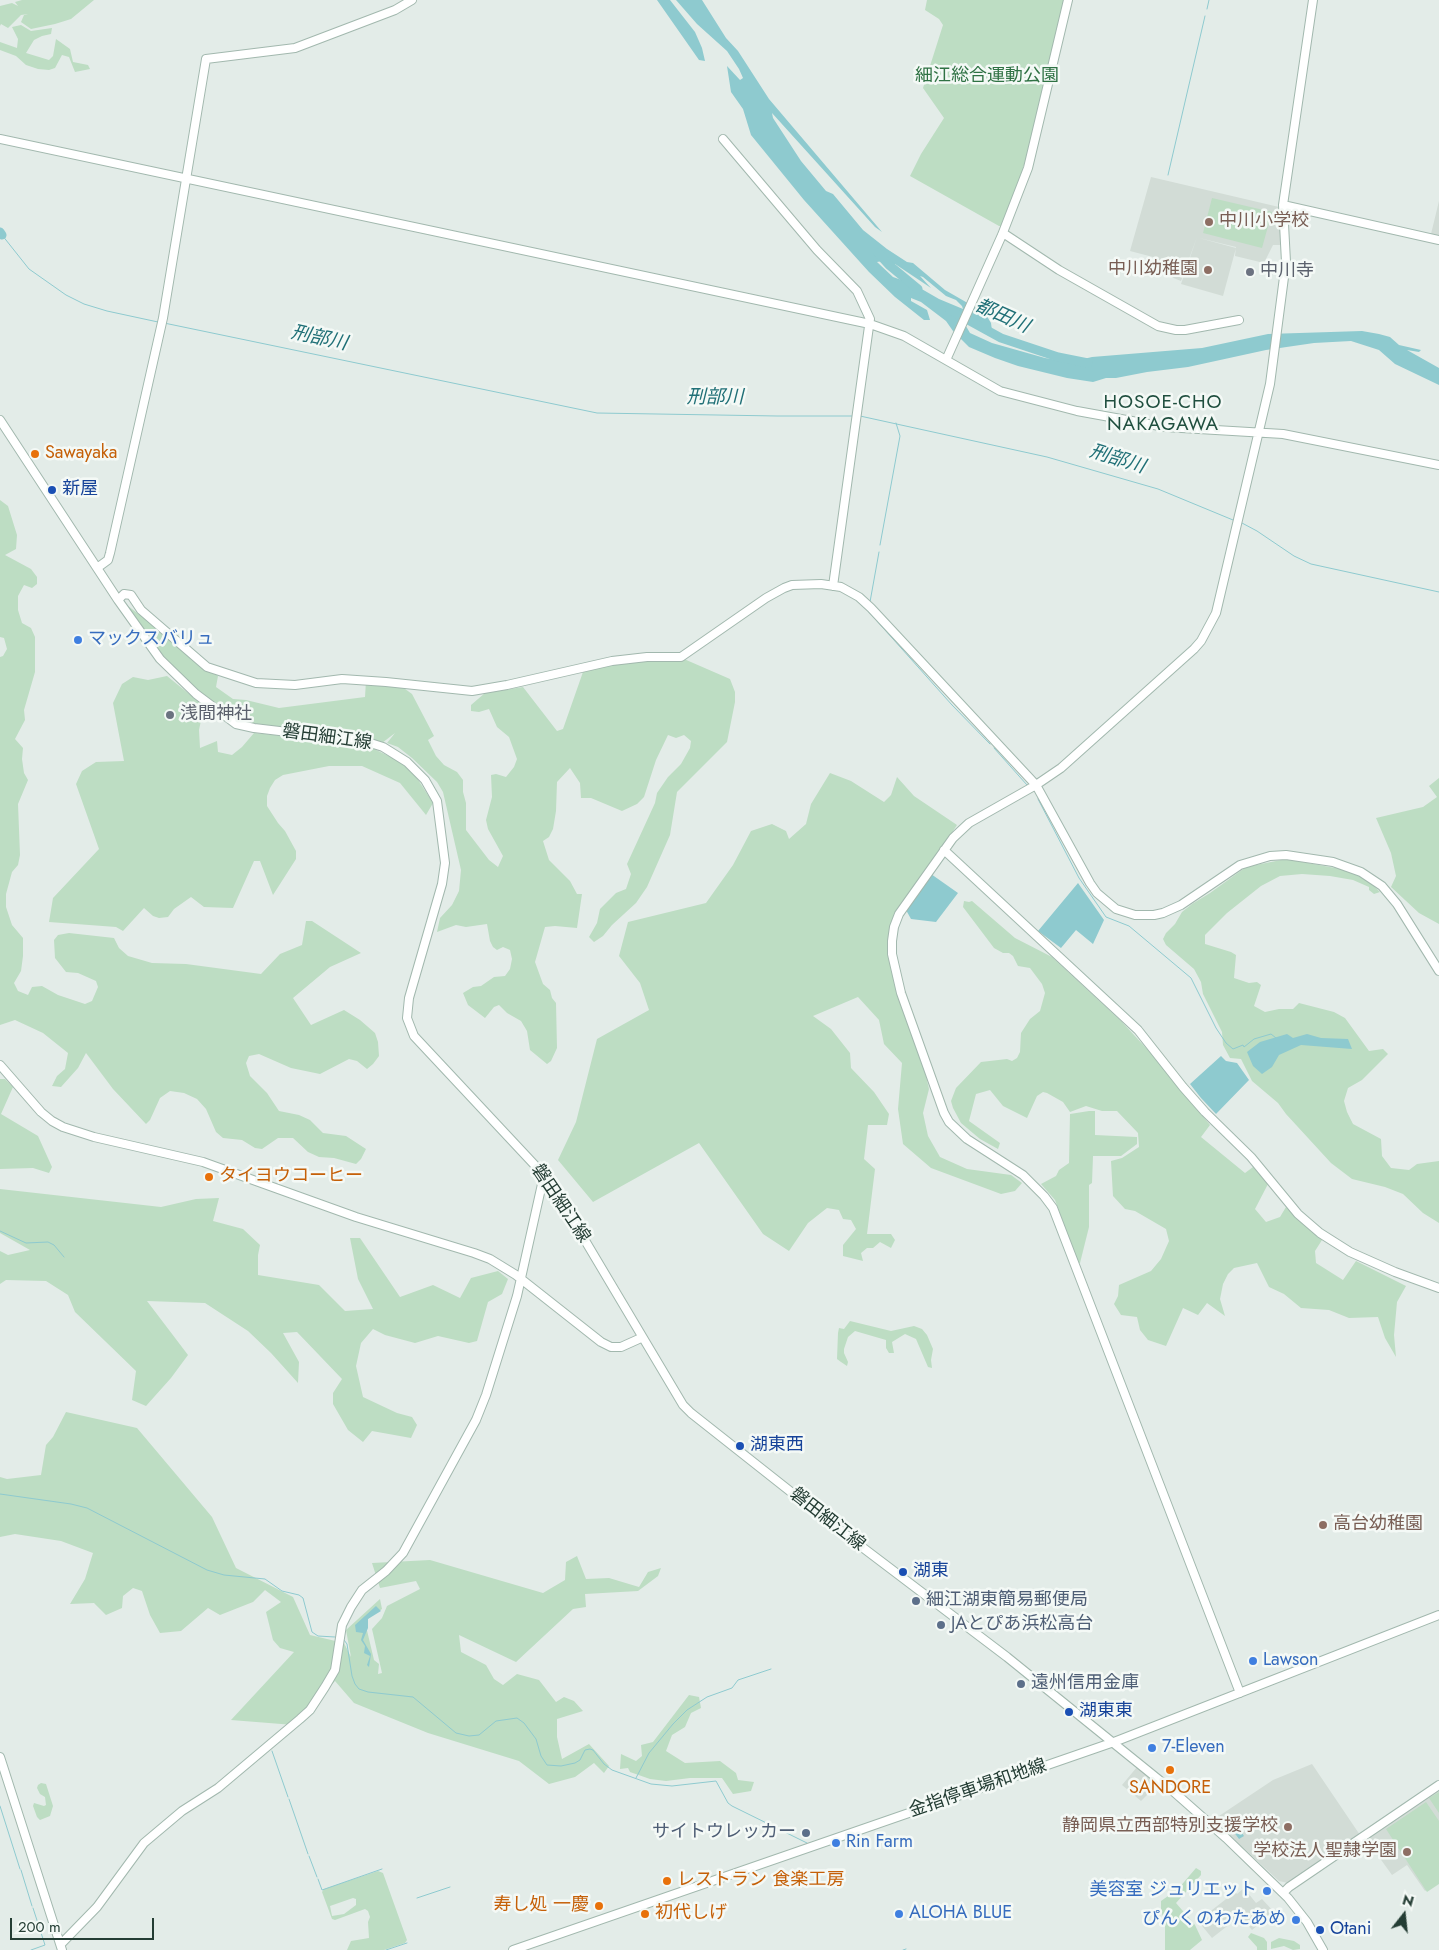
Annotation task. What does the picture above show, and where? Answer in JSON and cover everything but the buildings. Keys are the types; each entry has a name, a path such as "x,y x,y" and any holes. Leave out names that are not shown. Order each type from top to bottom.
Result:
{"street":[{"path":"97,568 108,560 110,553 161,329 206,60 295,48 395,10 412,0"},
{"path":"946,360 1003,233 1028,168 1068,0"},
{"path":"1240,1693 1053,1208 1023,1175 967,1139 956,1129 944,1113 901,993 892,954 892,941 894,927 899,914 953,838 970,823 1036,785 1061,768 1201,641 1216,613 1270,384 1286,262 1283,205 1314,0"},
{"path":"0,139 870,324 904,336 1000,391 1077,411 1165,427 1297,436 1439,465"},
{"path":"723,139 800,232 857,291 870,324 833,586"},
{"path":"1283,205 1439,240"},
{"path":"1003,233 1059,270 1158,326 1185,330 1239,320"},
{"name":"磐田細江線","path":"0,420 118,600 160,659 196,694 236,724 254,728 364,741 383,747 407,762 425,780 437,801 445,863 442,884 409,998 407,1018 414,1036 544,1175 558,1195 641,1338 683,1405 1114,1742 1200,1814 1283,1893 1303,1916 1322,1950"},
{"path":"118,600 124,594 131,595 136,606 207,667 256,683 294,685 342,679 472,691 612,661 648,657 681,657 766,598 784,588 803,584 833,586 849,591 871,608 1036,785 1090,883 1101,897 1116,910 1135,915 1154,916 1163,913 1181,905 1240,865 1256,859 1286,855 1326,861 1361,872 1382,886 1397,904 1439,971"},
{"path":"944,850 1138,1030 1183,1087 1205,1112 1251,1157 1298,1214 1320,1233 1350,1252 1395,1272 1439,1288"},
{"path":"0,1065 41,1112 52,1121 69,1129 94,1137 203,1162 334,1209 482,1256 506,1268 601,1342 611,1347 627,1346 641,1338"},
{"path":"0,1757 61,1947 103,1900 135,1853 148,1838 182,1811 222,1785 300,1719 319,1697 335,1670 342,1624 350,1607 362,1590 394,1564 403,1553 476,1420 488,1388 521,1280 544,1175"},
{"name":"金指停車場和地線","path":"513,1950 1114,1742 1439,1615"},
{"path":"1283,1893 1288,1887 1439,1785"}],"shaded area":[{"name":"中川小学校","path":"1151,177 1279,207 1281,245 1273,245 1264,263 1235,256 1236,249 1223,296 1181,284 1197,237 1181,281 1151,269 1153,257 1130,251","holes":["1199,238 1236,247 1236,248"]},
{"path":"1439,201 1439,236 1431,234"},
{"name":"静岡県立西部特別支援学校","path":"1312,1764 1360,1835 1288,1883 1279,1881 1213,1820 1273,1780"},
{"path":"1137,1767 1157,1785 1141,1801 1122,1785"},
{"name":"学校法人聖隷学園","path":"1439,1789 1439,1883 1425,1891 1407,1865 1392,1875 1366,1839"},
{"path":"1244,1888 1256,1903 1262,1899 1274,1912 1252,1930 1240,1916 1212,1938 1198,1921 1235,1892 1237,1894"}],"green space":[{"path":"22,0 94,0 71,19 55,24 31,29 21,22 24,15 28,14 21,15 8,28 1,24 0,26 0,6 12,3 18,6 15,2"},
{"name":"細江総合運動公園","path":"927,0 1064,0 1030,144 1015,196 1002,226 910,176 921,154 944,118 923,88 943,25 939,19 925,10"},
{"path":"21,25 31,31 52,28 51,34 34,40 26,53 49,60 53,56 56,39 70,49 73,62 88,65 90,69 75,72 69,57 62,55 55,68 49,70 38,69 26,65 16,56 0,50 0,42 17,48 18,39 12,27"},
{"path":"1212,198 1272,212 1262,248 1203,233"},
{"path":"0,500 8,506 17,535 16,549 5,555 31,569 37,577 37,584 32,588 24,585 18,596 18,610 22,623 31,628 35,637 35,672 24,710 25,720 15,739 23,748 24,773 28,780 18,804 20,855 18,865 12,872 6,894 6,907 12,925 23,938 21,971 14,983 18,991 28,995 32,987 42,986 58,995 85,1004 92,1001 98,987 96,981 78,973 66,972 55,958 54,940 58,935 69,933 114,938 119,948 128,956 152,963 186,964 261,974 280,954 302,945 306,921 312,921 361,953 330,967 293,998 311,1025 344,1010 360,1020 375,1033 379,1056 367,1069 357,1061 349,1059 320,1074 291,1068 259,1054 249,1056 246,1063 250,1076 267,1093 279,1111 299,1115 310,1120 323,1133 346,1136 366,1149 356,1164 334,1158 319,1157 308,1152 293,1138 278,1138 262,1149 255,1148 242,1140 223,1138 216,1132 206,1109 197,1099 184,1093 170,1091 160,1098 150,1120 146,1124 113,1089 86,1053 78,1068 61,1087 52,1086 57,1076 65,1069 68,1053 43,1033 15,1020 0,1025 0,657 3,656 7,649 4,638 0,637"},
{"path":"123,602 218,676 216,687 233,699 246,700 279,708 365,697 366,681 401,686 412,694 434,736 428,740 436,756 444,765 457,772 463,780 463,792 466,803 466,830 489,860 498,867 503,856 488,829 486,820 492,797 491,775 496,774 506,777 514,767 517,759 509,737 497,727 489,709 479,712 471,711 471,705 485,693 523,687 557,731 563,729 583,672 607,665 684,659 730,679 735,692 735,702 727,742 677,792 670,835 647,887 636,903 603,936 594,942 589,937 597,923 600,909 616,893 626,889 631,874 627,864 655,803 657,793 668,777 681,764 690,748 691,741 684,735 676,738 668,735 656,760 644,797 637,804 622,811 591,798 581,798 580,783 570,768 557,782 553,829 549,837 543,841 549,860 570,881 577,894 582,894 577,928 545,927 535,962 543,984 550,990 552,998 556,1003 557,1048 551,1061 547,1064 530,1050 527,1031 521,1021 507,1013 499,1005 494,1007 485,1018 468,1005 463,993 473,987 481,986 494,977 505,976 510,969 512,959 510,950 503,947 497,950 493,947 487,924 466,927 456,925 437,932 440,918 452,905 459,891 461,870 443,792 437,782 412,758 398,747 387,743 395,733 382,743 340,734 262,726 226,716 164,662"},
{"path":"167,676 204,706 199,730 200,748 217,741 218,752 232,755 254,733 345,742 372,748 399,761 415,775 433,803 426,815 400,783 362,766 329,766 283,775 275,780 270,788 267,796 267,806 285,831 296,851 296,859 273,895 260,861 254,861 233,908 204,907 191,897 174,909 168,917 159,918 153,916 144,908 123,931 116,927 49,922 53,898 99,849 76,784 82,771 96,762 124,761 113,703 122,684 133,677 148,680"},
{"path":"830,773 851,781 884,802 891,795 897,777 914,796 957,825 909,899 892,941 898,981 917,1036 929,1089 923,1113 928,1136 940,1157 967,1169 1011,1175 1022,1183 1015,1191 1001,1194 931,1168 903,1144 898,1109 902,1063 884,1044 879,1020 858,997 813,1016 831,1029 850,1053 851,1068 874,1092 889,1114 887,1125 868,1125 864,1159 875,1169 867,1234 891,1234 895,1240 891,1248 880,1242 873,1248 867,1248 861,1253 863,1261 843,1256 843,1245 856,1229 851,1220 843,1219 839,1210 827,1208 808,1223 789,1251 763,1234 699,1143 593,1202 558,1160 576,1122 597,1039 649,1010 640,983 619,956 628,922 706,903 733,865 751,831 772,824 786,831 789,839 806,824 811,804"},
{"path":"1439,778 1439,924 1419,913 1391,887 1396,876 1391,853 1376,818 1423,807 1437,797 1429,786"},
{"path":"1286,859 1346,870 1368,880 1380,892 1374,894 1369,890 1369,887 1353,880 1330,876 1302,874 1280,876 1261,886 1227,913 1205,935 1205,944 1236,955 1234,978 1249,983 1257,982 1261,985 1254,1006 1265,1012 1293,1009 1299,1003 1334,1012 1345,1018 1369,1051 1383,1049 1388,1054 1362,1080 1348,1088 1344,1101 1347,1112 1353,1124 1381,1139 1382,1156 1391,1168 1409,1170 1417,1164 1439,1161 1439,1223 1423,1213 1403,1194 1385,1187 1352,1179 1331,1163 1278,1103 1252,1081 1241,1059 1230,1058 1223,1045 1222,1032 1203,994 1201,982 1194,969 1166,945 1163,939 1182,912 1246,867"},
{"path":"964,901 972,901 1015,938 1052,957 1122,1022 1159,1062 1210,1125 1201,1137 1245,1173 1253,1167 1268,1184 1255,1209 1266,1222 1280,1217 1286,1207 1322,1240 1315,1251 1316,1263 1343,1280 1356,1261 1406,1286 1397,1302 1394,1335 1396,1357 1385,1338 1378,1317 1349,1318 1329,1310 1301,1308 1284,1294 1269,1287 1257,1263 1234,1268 1228,1274 1223,1284 1220,1299 1225,1316 1207,1303 1198,1315 1183,1308 1166,1346 1148,1340 1140,1330 1137,1317 1121,1315 1114,1304 1118,1296 1119,1285 1151,1271 1161,1259 1169,1241 1166,1229 1135,1211 1125,1209 1113,1196 1111,1161 1122,1158 1139,1147 1138,1133 1117,1111 1102,1111 1086,1106 1070,1112 1063,1102 1043,1092 1037,1096 1027,1118 1003,1106 990,1090 976,1094 969,1121 1000,1143 998,1149 980,1139 961,1123 953,1108 951,1101 956,1088 981,1062 1007,1059 1012,1061 1017,1058 1020,1052 1021,1033 1030,1019 1040,1011 1045,993 1042,984 1030,968 1018,966 1013,956 1009,953 1003,953 994,948 963,907"},
{"path":"0,1079 5,1079 13,1087 1,1114 38,1136 52,1167 49,1173 33,1168 0,1169"},
{"path":"1095,1111 1095,1135 1137,1137 1137,1144 1121,1156 1093,1156 1092,1183 1089,1185 1089,1227 1080,1263 1078,1263 1055,1200 1041,1184 1056,1176 1059,1170 1069,1163 1070,1114"},
{"path":"0,1189 161,1207 196,1199 219,1198 213,1221 243,1229 260,1245 258,1275 319,1285 345,1311 373,1309 358,1279 350,1238 360,1238 400,1297 433,1285 460,1298 471,1278 498,1271 508,1279 502,1294 488,1302 477,1341 469,1343 438,1336 415,1343 385,1335 373,1329 361,1343 356,1366 363,1397 397,1413 412,1417 417,1425 411,1438 372,1431 363,1442 348,1430 333,1404 333,1393 342,1379 297,1332 283,1333 299,1362 298,1383 248,1331 205,1303 147,1301 188,1355 146,1406 132,1400 136,1371 75,1312 68,1295 46,1281 6,1280 0,1284 0,1251 8,1255 30,1250 0,1233"},
{"path":"850,1321 891,1331 914,1326 922,1329 933,1349 932,1368 928,1367 916,1339 905,1334 892,1342 894,1353 889,1353 886,1348 886,1340 855,1331 848,1337 844,1349 848,1362 847,1366 837,1359 838,1333 839,1328 844,1329"},
{"path":"66,1412 137,1428 212,1517 236,1568 293,1597 310,1635 344,1643 351,1657 346,1630 380,1599 382,1609 365,1622 374,1660 379,1664 378,1674 382,1673 372,1629 382,1618 387,1606 420,1589 416,1581 380,1588 372,1563 430,1560 543,1593 565,1580 566,1562 577,1556 586,1579 609,1578 639,1587 648,1572 661,1568 658,1576 638,1591 585,1594 586,1607 573,1609 516,1662 459,1635 461,1652 486,1665 494,1679 503,1685 517,1674 539,1680 556,1702 564,1697 574,1701 583,1711 557,1719 557,1737 562,1759 589,1744 609,1766 604,1773 594,1763 575,1777 549,1784 519,1761 428,1733 354,1703 335,1681 294,1725 231,1720 294,1652 280,1648 273,1640 266,1612 281,1602 265,1590 253,1602 220,1615 208,1608 181,1631 160,1633 150,1615 142,1591 133,1588 123,1596 122,1608 106,1615 94,1603 70,1604 85,1579 93,1553 61,1541 15,1534 0,1537 0,1477 7,1479 41,1475 46,1445 53,1437"},
{"path":"689,1695 699,1697 701,1708 691,1713 685,1727 672,1735 666,1751 685,1763 720,1761 736,1773 738,1780 754,1782 751,1791 733,1794 722,1778 690,1778 666,1781 650,1779 630,1772 628,1768 620,1769 621,1754 636,1761 642,1756 641,1745 653,1742"},
{"path":"41,1783 46,1784 53,1806 50,1816 40,1820 33,1806 34,1803 46,1805 45,1797 40,1794 37,1788"},
{"path":"1439,1792 1439,1813 1429,1798"},
{"name":"学校法人聖隷学園","path":"1426,1802 1439,1821 1439,1884 1427,1892 1386,1829"},
{"path":"1196,1868 1201,1871 1201,1875 1176,1903 1195,1925 1202,1940 1190,1950 1165,1950 1165,1926 1161,1901 1178,1889"},
{"path":"378,1871 383,1873 407,1940 405,1943 384,1950 347,1950 351,1941 369,1938 368,1922 370,1917 368,1911 365,1909 335,1920 332,1919 322,1892 324,1889","holes":["353,1898 356,1899 356,1905 344,1914 332,1916 330,1906"]},
{"path":"1251,1933 1264,1938 1267,1942 1267,1950 1257,1950 1257,1947 1248,1937"},
{"path":"1279,1938 1294,1941 1300,1945 1300,1949 1293,1950 1284,1946 1271,1949 1271,1942"}],"water":[{"path":"657,0 670,0 695,32 705,61 699,60"},
{"path":"676,0 702,0 769,99 882,232 875,227 772,113 773,118 801,161 826,191 833,194 863,230 887,249 907,262 913,263 945,290 985,313 991,323 992,331 976,320 959,314 970,333 992,343 1045,358 1071,362 1092,357 1202,348 1268,334 1362,331 1390,337 1399,345 1421,350 1419,352 1407,350 1439,368 1439,385 1395,364 1379,350 1351,341 1314,343 1266,350 1188,367 1106,378 1093,382 1067,378 1018,366 969,347 946,321 921,302 911,298 911,301 927,310 930,320 924,320 895,297 869,272 804,200 751,135 743,109 731,92 727,66 740,80 743,78 739,69 727,51 697,24","holes":["888,260 895,264 931,288 920,276 923,277 946,296 956,300 963,309 939,299 913,284 893,277 877,262"]},
{"path":"931,874 958,893 936,922 911,919 906,910"},
{"path":"1078,883 1104,920 1093,944 1076,930 1061,948 1038,931"},
{"path":"1287,1034 1293,1038 1307,1034 1321,1038 1348,1039 1352,1049 1301,1045 1279,1055 1272,1067 1262,1074 1253,1066 1247,1052 1260,1042"},
{"path":"1221,1056 1226,1061 1237,1063 1249,1080 1216,1114 1190,1084"},
{"path":"376,1606 381,1611 368,1619 368,1628 363,1640 371,1654 369,1667 367,1665 370,1656 364,1653 365,1646 361,1640 363,1633 356,1632 355,1625"},
{"path":"1233,1820 1244,1836 1239,1839 1228,1824"}],"waterway":[{"path":"1207,9 1209,0"},
{"path":"1168,175 1205,16"},
{"name":"刑部川","path":"2,235 29,269 66,295 84,304 107,311 158,322"},
{"name":"都田川","path":"878,253 889,265 918,289"},
{"name":"都田川","path":"950,310 1001,338 1058,357 1088,363"},
{"name":"刑部川","path":"164,323 597,413 853,416"},
{"name":"刑部川","path":"860,416 1047,457 1158,489 1233,520"},
{"path":"880,545 900,436 896,423"},
{"name":"刑部川","path":"1242,523 1294,556 1311,564 1439,592"},
{"path":"870,602 879,552"},
{"path":"868,611 952,705 990,744"},
{"path":"994,748 1027,785"},
{"path":"1038,799 1079,878 1106,917 1129,926 1191,978 1216,1028 1226,1043 1233,1049 1243,1045 1244,1047 1254,1039 1271,1034 1276,1038"},
{"path":"0,1231 26,1243 48,1242 54,1245 64,1257"},
{"path":"0,1494 87,1508 207,1570 224,1575 265,1579 282,1591 299,1595 303,1598 312,1632 318,1636 335,1637"},
{"path":"344,1640 347,1644 352,1676 359,1689 368,1692 413,1697 456,1733 469,1736 479,1735 496,1721 517,1718 524,1723 536,1739 541,1756 547,1765 561,1766 575,1763 580,1760 585,1750 590,1749 612,1770 651,1784 672,1786 716,1781 728,1803 732,1806 807,1843"},
{"path":"636,1778 649,1753 687,1710 707,1697 732,1688 738,1680 771,1669"},
{"path":"272,1751 288,1797"},
{"path":"289,1799 308,1854"},
{"path":"0,1806 20,1869"},
{"path":"309,1856 317,1877"},
{"path":"318,1879 322,1890 382,1869"},
{"path":"21,1870 32,1906"},
{"path":"417,1898 450,1887"},
{"path":"31,1950 45,1945 33,1908"},
{"path":"386,1950 407,1943"}],"place":[{"name":"中川小学校","path":"1209,222"},
{"name":"中川幼稚園","path":"1208,270"},
{"name":"中川寺","path":"1250,272"},
{"name":"Sawayaka","path":"35,454"},
{"name":"新屋","path":"52,490"},
{"name":"マックスバリュ","path":"78,640"},
{"name":"浅間神社","path":"170,715"},
{"name":"タイヨウコーヒー","path":"209,1177"},
{"name":"湖東西","path":"740,1446"},
{"name":"高台幼稚園","path":"1323,1525"},
{"name":"湖東","path":"903,1572"},
{"name":"細江湖東簡易郵便局","path":"916,1601"},
{"name":"JAとぴあ浜松高台","path":"941,1625"},
{"name":"Lawson","path":"1253,1661"},
{"name":"遠州信用金庫","path":"1021,1684"},
{"name":"湖東東","path":"1069,1712"},
{"name":"7-Eleven","path":"1152,1748"},
{"name":"SANDORE","path":"1170,1770"},
{"name":"静岡県立西部特別支援学校","path":"1288,1827"},
{"name":"サイトウレッカー","path":"806,1833"},
{"name":"Rin Farm","path":"836,1843"},
{"name":"学校法人聖隷学園","path":"1407,1852"},
{"name":"レストラン 食楽工房","path":"667,1881"},
{"name":"美容室 ジュリエット","path":"1267,1891"},
{"name":"寿し処 一慶","path":"599,1906"},
{"name":"初代しげ","path":"645,1914"},
{"name":"ALOHA BLUE","path":"899,1914"},
{"name":"ぴんくのわたあめ","path":"1296,1920"},
{"name":"Otani","path":"1320,1930"}],"district":[{"name":"HOSOE-CHO NAKAGAWA","path":"1163,414"}]}
